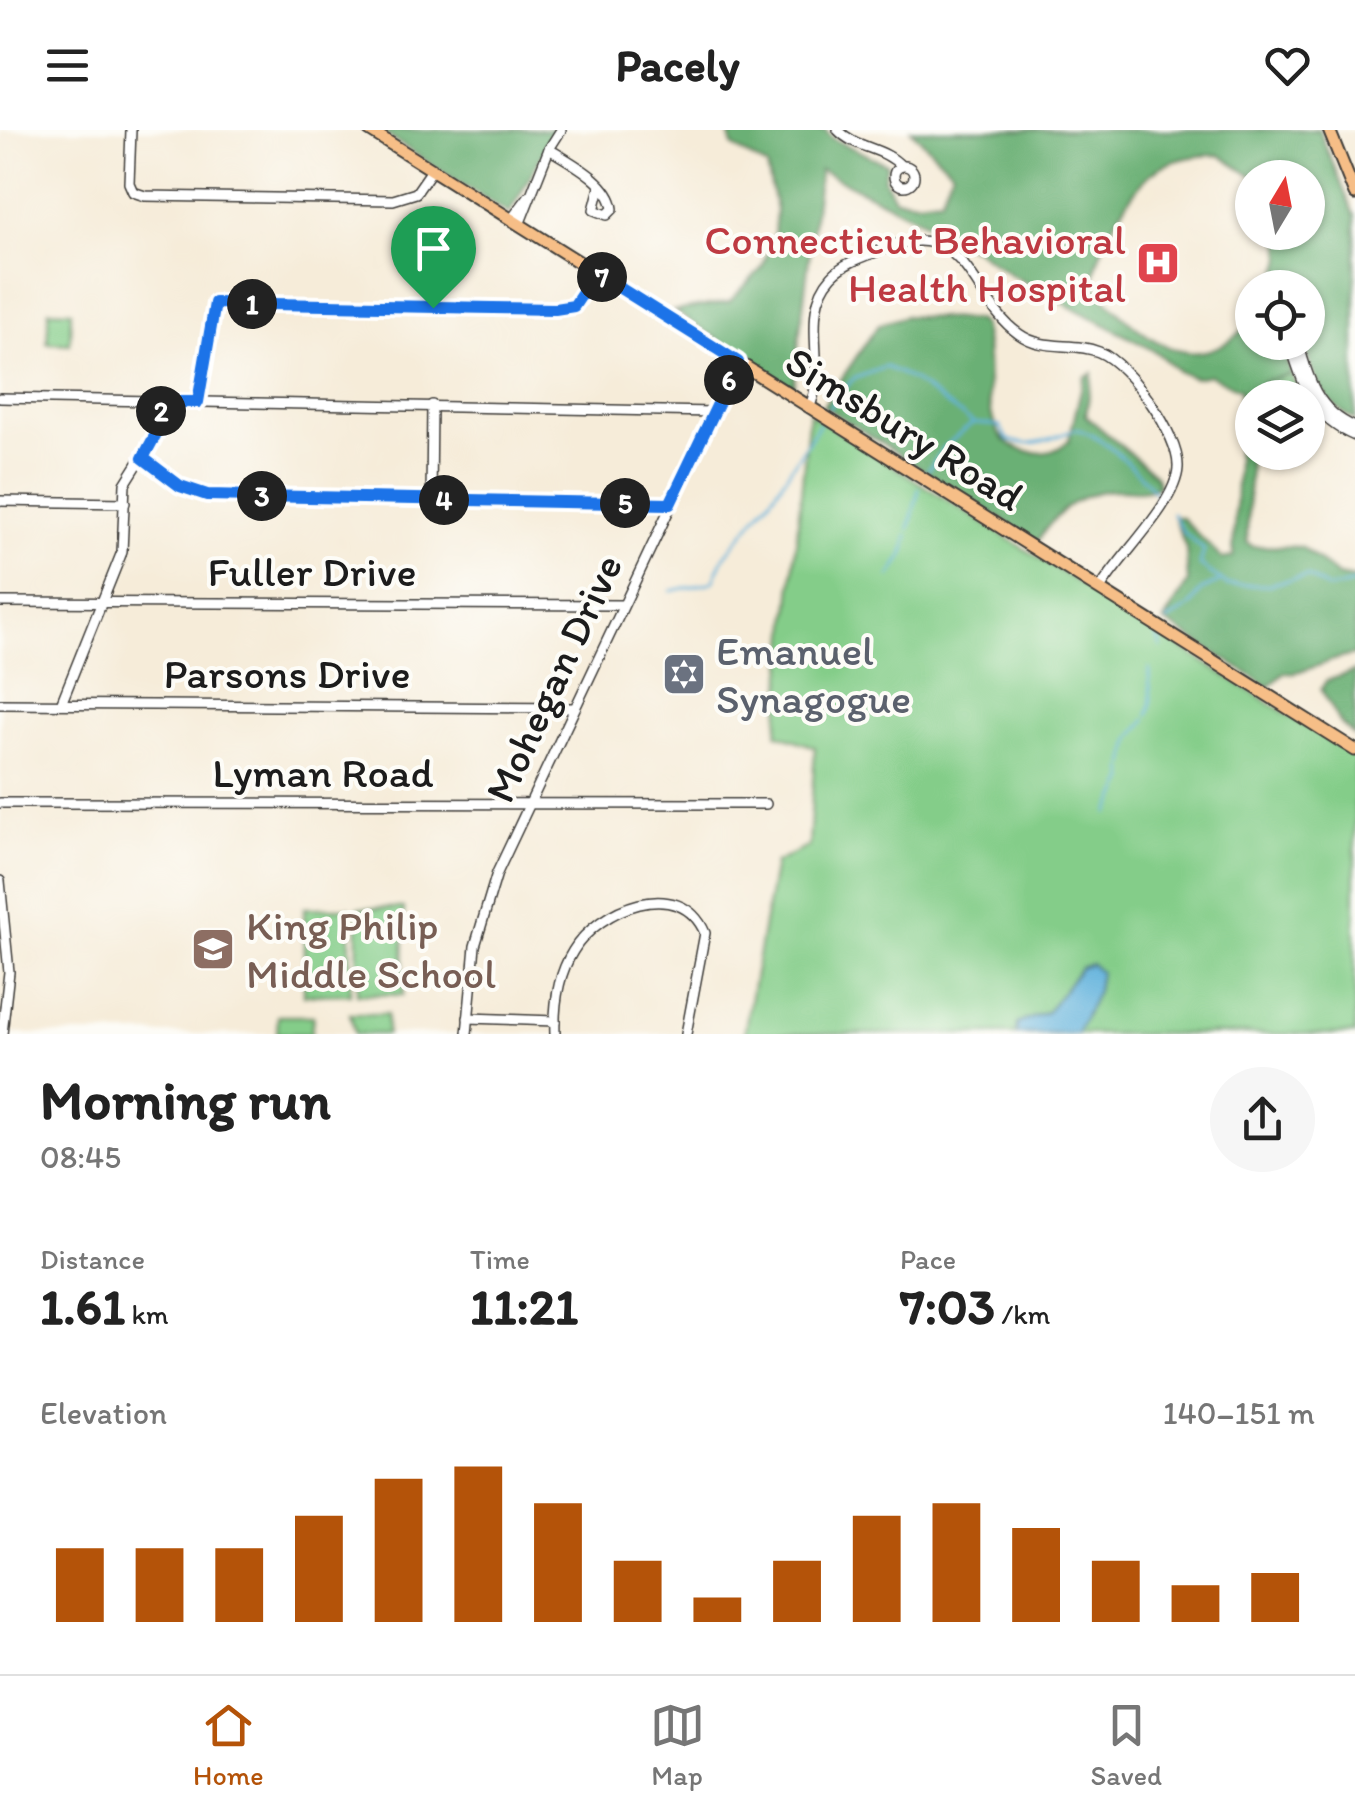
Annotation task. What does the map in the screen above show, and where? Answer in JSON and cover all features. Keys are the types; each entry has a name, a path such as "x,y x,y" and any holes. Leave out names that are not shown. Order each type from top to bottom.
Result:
{"main road":[{"name":"Simsbury Road","path":"369,130 1355,750"},
{"path":"1329,130 1355,194"}],"street":[{"path":"131,130 129,183 134,192 145,196 393,200 416,192 432,170"},
{"path":"515,223 561,130"},
{"path":"838,130 853,144 894,158 901,166"},
{"path":"549,149 600,187"},
{"path":"808,408 818,380 815,312 832,276 853,261 898,244 924,242 950,251 964,261 1016,332 1049,346 1092,350 1116,362 1173,440 1178,466 1173,489 1100,588"},
{"path":"198,402 215,303 555,309 574,306 596,273"},
{"path":"1295,360 1303,386 1317,410 1355,436"},
{"path":"1304,360 1317,397 1337,418 1355,428"},
{"name":"Mohegan Drive","path":"468,1034 475,946 485,905 528,804 738,362"},
{"path":"0,398 714,412"},
{"path":"62,704 124,546 125,484 157,432 163,402"},
{"path":"432,405 432,500"},
{"path":"143,458 180,486 207,495 670,504"},
{"path":"0,501 124,502"},
{"name":"Fuller Drive","path":"0,602 623,605"},
{"name":"Parsons Drive","path":"0,704 574,708"},
{"name":"Lyman Road","path":"0,803 766,804"},
{"path":"0,882 9,961 2,1030"},
{"path":"556,1034 560,980 576,946 604,919 629,907 663,901 691,910 706,932 686,1034"},
{"path":"468,1018 555,1021"}],"green space":[{"path":"378,130 556,130 509,214"},
{"path":"729,130 825,130 833,139 887,164 884,179 894,198 917,201 941,198 952,171 911,130 1319,130 1355,217 1355,421 1327,397 1325,380 1317,380 1309,360 1325,360 1325,270 1279,270 1281,250 1325,250 1325,160 1235,160 1235,165 1219,155 1169,163 1144,180 1124,207 1098,259 1098,289 1154,340 1186,352 1202,352 1235,337 1235,360 1287,360 1291,374 1268,380 1235,380 1235,388 1210,375 1194,378 1179,372 1156,352 1011,275 974,249 820,170 793,388 674,311 729,302 762,268 774,234 776,210 767,167 732,146"},
{"path":"49,310 71,311 70,344 47,343"},
{"path":"905,316 977,320 982,325 993,420 1000,435 1013,446 1032,452 1047,452 1069,440 1084,377 1092,373 1086,416 1155,475 1159,486 1140,491 1107,490 1082,497 1062,511 1037,542 823,406 878,325"},
{"path":"1291,374 1294,380 1268,380"},
{"path":"809,413 1355,757 1355,1034 744,1034 775,863 809,846 815,747 777,734"},
{"path":"1237,470 1250,470 1247,542 1252,546 1302,547 1338,576 1355,579 1355,655 1284,673 1269,687 1164,621 1188,582 1186,549 1174,517 1181,517 1222,559 1233,557"},
{"path":"1355,671 1355,737 1341,724 1321,689 1326,681"},
{"path":"304,908 350,908 350,994 304,995"},
{"path":"358,908 404,908 403,995 357,994"},
{"path":"350,1014 387,1014 387,1034 355,1034"},
{"path":"278,1016 313,1016 311,1034 277,1034"}],"water":[{"path":"1091,964 1100,972 1097,991 1077,1034 1016,1034 1017,1024 1047,1012 1080,968"}],"waterway":[{"path":"829,408 853,379 885,367 909,378 973,422"},
{"path":"671,591 713,582 724,557 775,493 820,423"},
{"path":"928,470 945,446 973,423 1000,426 1007,439 1025,443 1076,429 1121,457 1157,496"},
{"path":"909,529 919,489"},
{"path":"1172,513 1183,532 1204,550 1200,565 1227,585 1266,585 1307,576 1329,589 1355,583"},
{"path":"890,577 904,554 908,535"},
{"path":"1167,621 1190,607 1201,590 1219,582"},
{"path":"1157,635 1161,648"},
{"path":"1148,715 1149,668"},
{"path":"1125,764 1132,737 1146,720"},
{"path":"1109,813 1126,779 1124,768"}],"place":[{"name":"Connecticut Behavioral Health Hospital","path":"1158,263"},
{"name":"Emanuel Synagogue","path":"684,674"},
{"name":"King Philip Middle School","path":"213,949"}],"route":[{"path":"596,273 738,362 670,504 207,495 180,486 143,458 157,432 163,402 198,402 215,303 433,308 570,308 596,273"}]}
